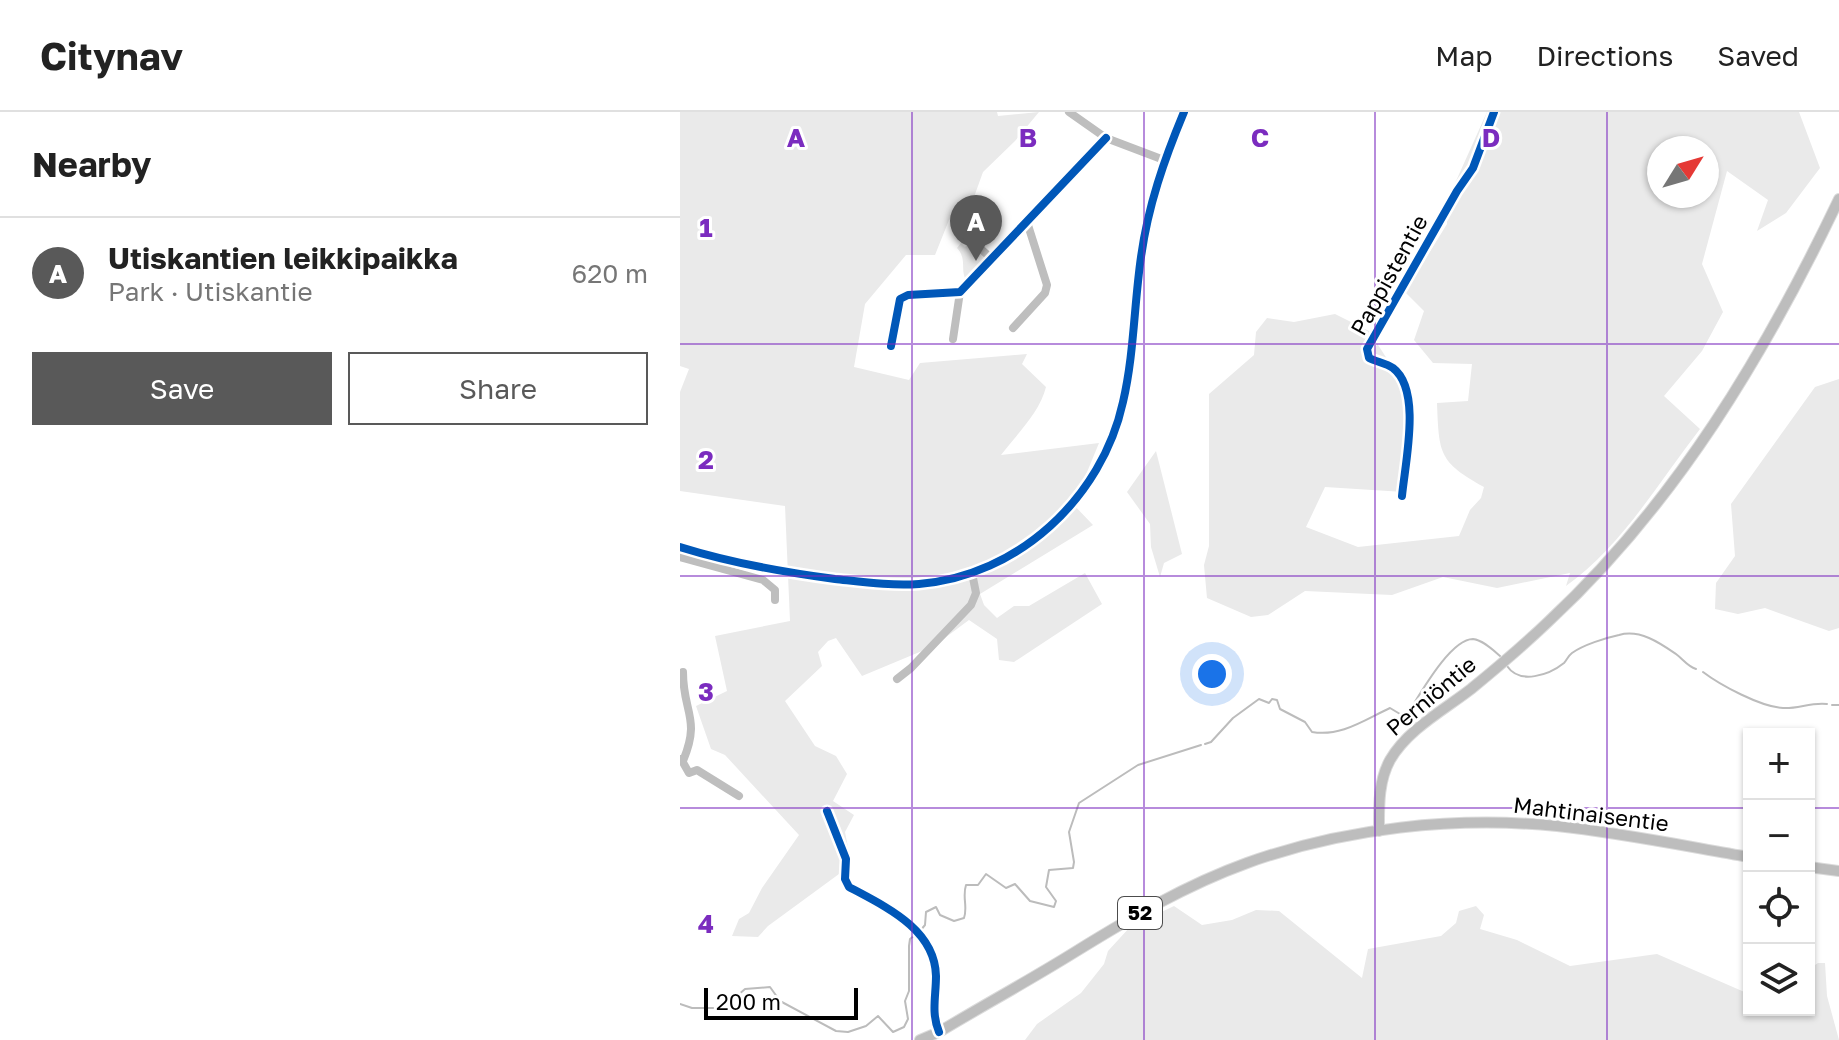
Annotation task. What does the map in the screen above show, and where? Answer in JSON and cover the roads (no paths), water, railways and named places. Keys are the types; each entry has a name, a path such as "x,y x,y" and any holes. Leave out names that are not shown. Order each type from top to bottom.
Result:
{"main road":[{"name":"Perniöntie","path":"1379,831 1382,781 1388,763 1398,748 1551,620 1600,570 1666,492 1720,417 1757,356 1839,199"},
{"name":"Mahtinaisentie","path":"1379,831 1456,824 1555,826 1743,856"},
{"name":"52","path":"920,1040 936,1035 1146,909 1200,883 1246,863 1309,844 1379,831"},
{"path":"1815,868 1838,871"}],"street":[{"path":"1069,112 1106,138 1164,160"},
{"name":"Pappistentie","path":"1402,496 1410,399 1399,375 1392,368 1369,358 1367,349 1473,168 1494,112"},
{"path":"953,339 960,292 1106,138"},
{"path":"1013,328 1045,293 1047,285 1027,222"},
{"path":"971,240 992,259"},
{"path":"891,346 900,299 908,295 960,292"},
{"path":"680,557 763,580 775,590 775,600"},
{"path":"727,562 810,576 894,585 942,581 972,573 976,593 971,605 897,679"},
{"path":"683,672 683,687 693,723 690,743 681,760 689,773 697,770 739,796"},
{"path":"827,811 846,859 845,879 849,887 903,918 930,947 936,967 936,1035"}],"waterway":[{"path":"1507,666 1519,675 1535,676 1558,667 1582,647 1607,638 1635,634 1656,642 1696,669"},
{"path":"1205,744 1259,699 1269,703 1272,699 1277,700 1280,709 1305,722 1312,732 1343,730 1390,708 1400,714 1408,713 1445,658 1464,641 1480,641 1500,656"},
{"path":"1703,672 1741,694 1774,707 1827,704"},
{"path":"1832,705 1839,705"},
{"path":"920,931 925,925 926,912 936,907 940,915 954,921 964,918 966,885 978,885 986,874 1006,888 1015,884 1030,901 1054,907 1056,901 1046,887 1049,870 1073,868 1069,832 1079,803 1138,765 1201,745"},
{"path":"680,1004 692,1008 723,1008 745,989 770,987 780,1001 836,1031 848,1032 866,1026 878,1016 893,1032 904,1027 908,1019 905,1001 909,991 909,946 910,939 915,935"}],"place":[{"name":"Utiskantien leikkipaikka","path":"976,261"}]}
